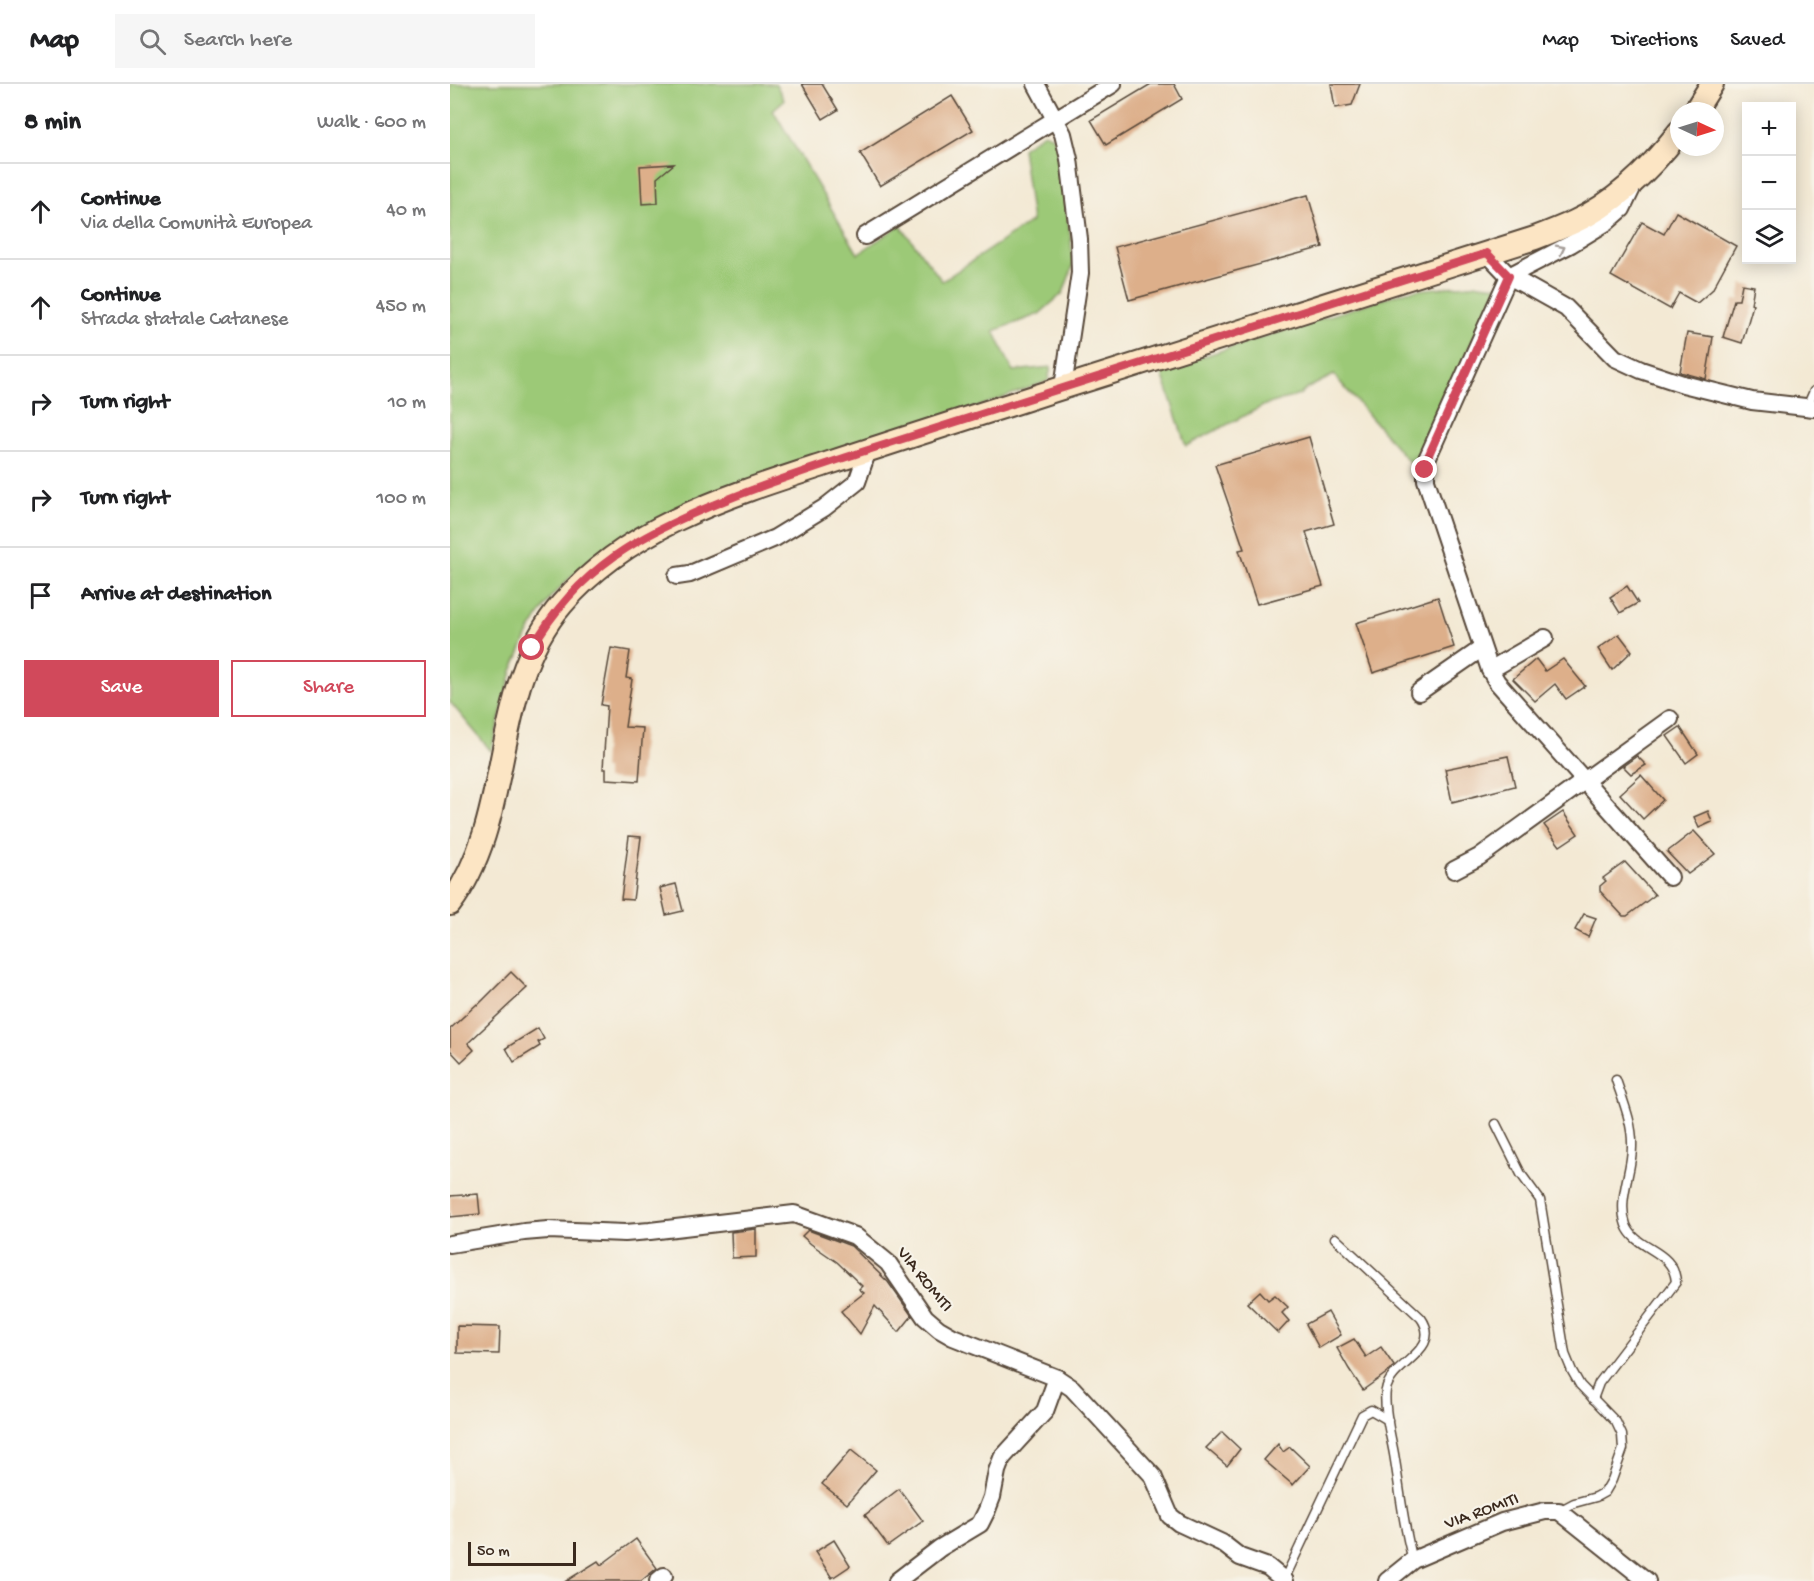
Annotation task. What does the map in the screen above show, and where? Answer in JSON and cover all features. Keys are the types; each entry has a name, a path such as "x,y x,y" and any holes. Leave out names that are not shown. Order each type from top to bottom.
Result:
{"main road":[{"path":"1701,102 1712,84"},
{"path":"450,904 465,882 483,843 512,708 532,648 546,624 562,604 604,563 627,547 684,517 768,483 1535,238 1573,223 1614,198 1670,144"}],"street":[{"path":"1036,84 1063,134 1069,159 1079,239 1080,273 1063,387"},
{"path":"865,236 1113,84"},
{"path":"1635,179 1622,209 1607,222 1571,244 1509,276 1426,461 1425,470 1426,480 1481,649 1490,670 1497,681 1670,877"},
{"path":"1487,253 1509,276 1566,308 1615,358 1641,370 1683,384 1752,401 1811,408"},
{"path":"677,576 690,574 775,538 824,508 857,482 868,450"},
{"path":"1490,670 1545,638"},
{"path":"1419,692 1481,649"},
{"path":"1454,870 1479,857 1670,719"},
{"name":"VIA ROMITI","path":"450,1244 524,1232 548,1230 625,1233 794,1214 855,1236 888,1263 926,1317 939,1329 953,1337 1057,1378 1072,1388 1153,1476 1170,1516 1179,1523 1222,1543 1240,1557 1268,1567 1285,1581"},
{"path":"897,1581 940,1548 980,1524 992,1497 1002,1458 1045,1411 1057,1378"},
{"name":"VIA ROMITI","path":"1388,1581 1413,1560 1502,1522 1545,1511 1559,1511"},
{"path":"1559,1511 1647,1581"}],"lane":[{"path":"1811,408 1814,391"},
{"path":"1593,1399 1599,1383 1676,1282 1675,1272 1669,1262 1631,1234 1626,1225 1624,1196 1631,1168 1632,1145 1629,1120 1616,1080"},
{"path":"1496,1124 1521,1173 1540,1200 1565,1354 1580,1385 1616,1422 1622,1435 1623,1449 1612,1480 1605,1492 1559,1511"},
{"path":"1335,1238 1426,1325 1424,1345 1394,1374 1388,1383 1386,1396 1388,1420 1413,1560"},
{"path":"1285,1581 1362,1415 1371,1410 1388,1420"}],"green space":[{"path":"450,84 776,84 784,100 773,110 858,254 900,225 942,281 1032,221 1022,148 1044,133 1053,137 1057,146 1073,266 1063,293 1039,314 994,331 1013,371 1051,367 1048,381 618,540 573,575 550,598 529,632 512,671 491,751 450,702"},
{"path":"1479,284 1498,286 1420,453 1411,464 1334,375 1299,395 1265,405 1186,446 1161,370 1407,291"}],"building":[{"path":"802,84 822,84 838,110 823,119"},
{"path":"1151,84 1174,84 1182,99 1106,145 1091,120"},
{"path":"1331,84 1360,84 1352,105 1335,108"},
{"path":"952,96 973,130 880,186 860,153"},
{"path":"674,164 657,178 658,203 642,204 640,166"},
{"path":"1308,195 1323,247 1129,300 1115,247"},
{"path":"1676,212 1736,246 1712,290 1697,303 1679,293 1670,309 1611,276 1642,222 1664,234"},
{"path":"1742,284 1754,286 1751,304 1753,305 1742,343 1723,337 1734,300 1739,300"},
{"path":"1687,333 1713,337 1706,379 1680,372"},
{"path":"1309,437 1334,524 1306,532 1323,586 1257,604 1239,550 1244,549 1215,465"},
{"path":"1627,586 1638,603 1620,613 1610,597"},
{"path":"1438,597 1454,647 1373,673 1356,623"},
{"path":"1619,634 1632,651 1612,670 1598,649"},
{"path":"611,648 630,651 626,678 632,679 625,727 643,728 639,781 606,779 606,769 603,769 607,706 601,705"},
{"path":"1536,659 1545,671 1563,659 1585,686 1566,699 1555,684 1535,701 1513,679"},
{"path":"1680,727 1698,754 1686,763 1667,736"},
{"path":"1508,756 1515,786 1452,802 1445,769"},
{"path":"1637,756 1646,765 1631,774 1623,766"},
{"path":"1641,775 1663,800 1643,819 1620,794"},
{"path":"1708,811 1712,822 1699,828 1694,817"},
{"path":"1563,812 1578,834 1560,846 1544,825"},
{"path":"1694,831 1715,854 1688,874 1667,852"},
{"path":"629,836 641,837 633,900 621,899"},
{"path":"1625,862 1655,895 1627,916 1623,916 1600,891 1600,886 1606,881 1603,878"},
{"path":"676,884 683,911 666,915 660,888"},
{"path":"1584,914 1596,918 1588,937 1575,930"},
{"path":"511,972 527,988 468,1043 474,1050 461,1062 450,1050 450,1029"},
{"path":"538,1028 544,1039 538,1042 540,1046 514,1062 506,1048"},
{"path":"478,1194 480,1214 450,1217 450,1196"},
{"path":"756,1229 756,1257 732,1258 731,1232"},
{"path":"808,1230 851,1246 888,1282 912,1316 899,1332 875,1306 860,1334 841,1311 864,1293 859,1289 862,1286 837,1262 802,1236"},
{"path":"1260,1291 1268,1300 1275,1295 1288,1307 1282,1313 1289,1321 1278,1333 1247,1303"},
{"path":"1328,1312 1341,1335 1319,1348 1306,1324"},
{"path":"457,1326 500,1327 499,1354 457,1353"},
{"path":"1354,1339 1366,1357 1381,1347 1394,1366 1363,1390 1337,1348"},
{"path":"1222,1432 1240,1449 1227,1466 1206,1448"},
{"path":"1278,1444 1283,1452 1290,1447 1310,1466 1293,1485 1264,1460"},
{"path":"851,1450 876,1470 847,1504 822,1484"},
{"path":"899,1489 923,1521 888,1546 865,1515"},
{"path":"636,1539 657,1568 641,1581 566,1581 598,1561 601,1565"},
{"path":"834,1540 850,1566 832,1578 815,1552"}],"route":[{"path":"532,648 546,624 562,604 604,563 654,531 684,517 768,483 868,450 1487,253 1509,276 1426,461 1425,470"}]}
